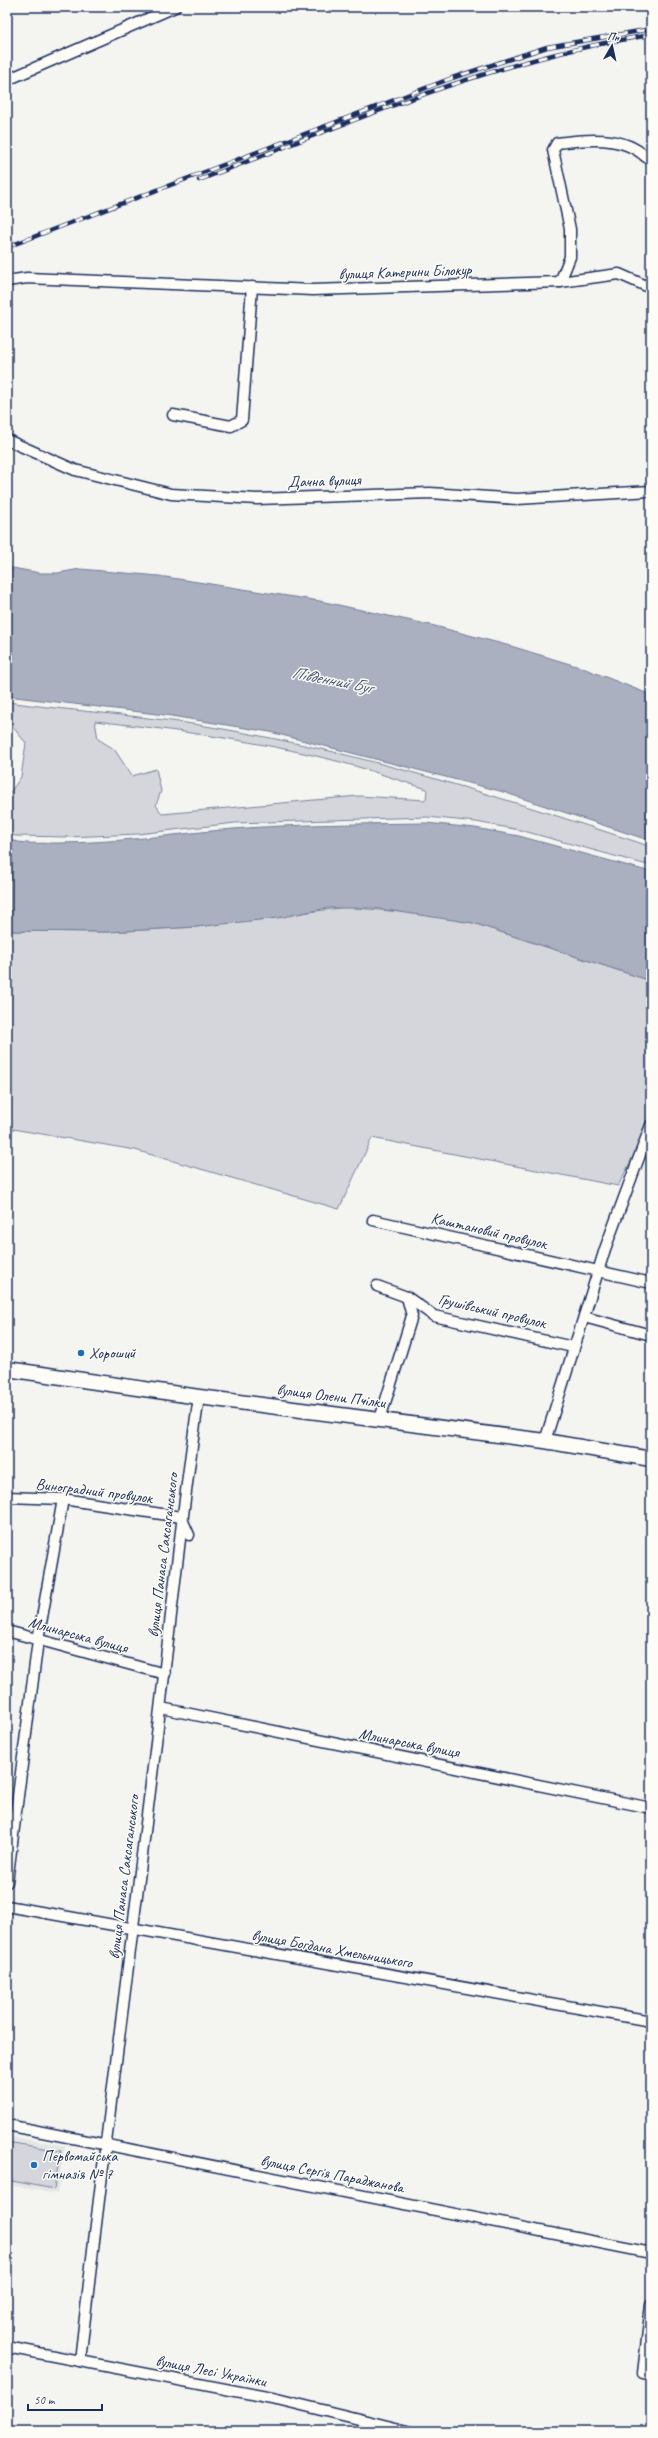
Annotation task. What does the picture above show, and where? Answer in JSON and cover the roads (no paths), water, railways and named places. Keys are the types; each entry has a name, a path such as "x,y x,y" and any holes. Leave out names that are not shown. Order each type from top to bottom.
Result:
{"street":[{"path":"7,80 175,7"},
{"path":"560,282 570,257 570,229 553,150 557,143 576,140 618,141 636,147 646,157"},
{"name":"вулиця Катерини Білокур","path":"7,281 27,278 313,290 560,282 619,274 651,288"},
{"path":"173,415 231,426 242,420 252,287"},
{"name":"Дачна вулиця","path":"7,440 75,470 171,494 257,499 430,493 517,499 651,491"},
{"path":"546,1440 573,1347 651,1124"},
{"name":"Каштановий провулок","path":"373,1220 651,1283"},
{"name":"Грушівський провулок","path":"377,1286 407,1297 434,1316 573,1347"},
{"path":"380,1419 412,1316 407,1297"},
{"path":"584,1317 651,1335"},
{"name":"вулиця Олени Пчілки","path":"7,1369 199,1397 546,1440 651,1459"},
{"name":"вулиця Панаса Саксаганського","path":"80,2361 104,2144 161,1708 181,1517 199,1397"},
{"name":"Виноградний провулок","path":"7,1497 63,1499 181,1517"},
{"path":"7,1882 38,1640 63,1499"},
{"path":"181,1517 189,1535"},
{"name":"Млинарська вулиця","path":"7,1631 165,1674"},
{"name":"Млинарська вулиця","path":"161,1708 651,1808"},
{"name":"вулиця Богдана Хмельницького","path":"7,1906 651,2022"},
{"name":"вулиця Сергія Параджанова","path":"7,2125 651,2253"},
{"path":"651,2305 643,2373 651,2375"},
{"name":"вулиця Лесі Українки","path":"7,2347 277,2400 408,2431"}],"water":[{"name":"Південний Буг","path":"7,567 40,573 58,573 80,569 159,576 320,601 435,626 514,647 583,668 651,695 651,841 500,791 270,732 165,715 7,696"},
{"path":"426,823 475,828 519,836 651,872 651,981 473,923 373,908 327,908 278,918 196,927 107,932 7,931 7,839 32,843 80,843 257,827 330,824"}],"railway":[{"path":"7,247 452,78 547,47 651,29"},
{"path":"199,180 422,95 478,76 535,59 651,35"}],"place":[{"name":"Хороший","path":"81,1353"},
{"name":"Первомайська гімназія № 7","path":"34,2165"}]}
